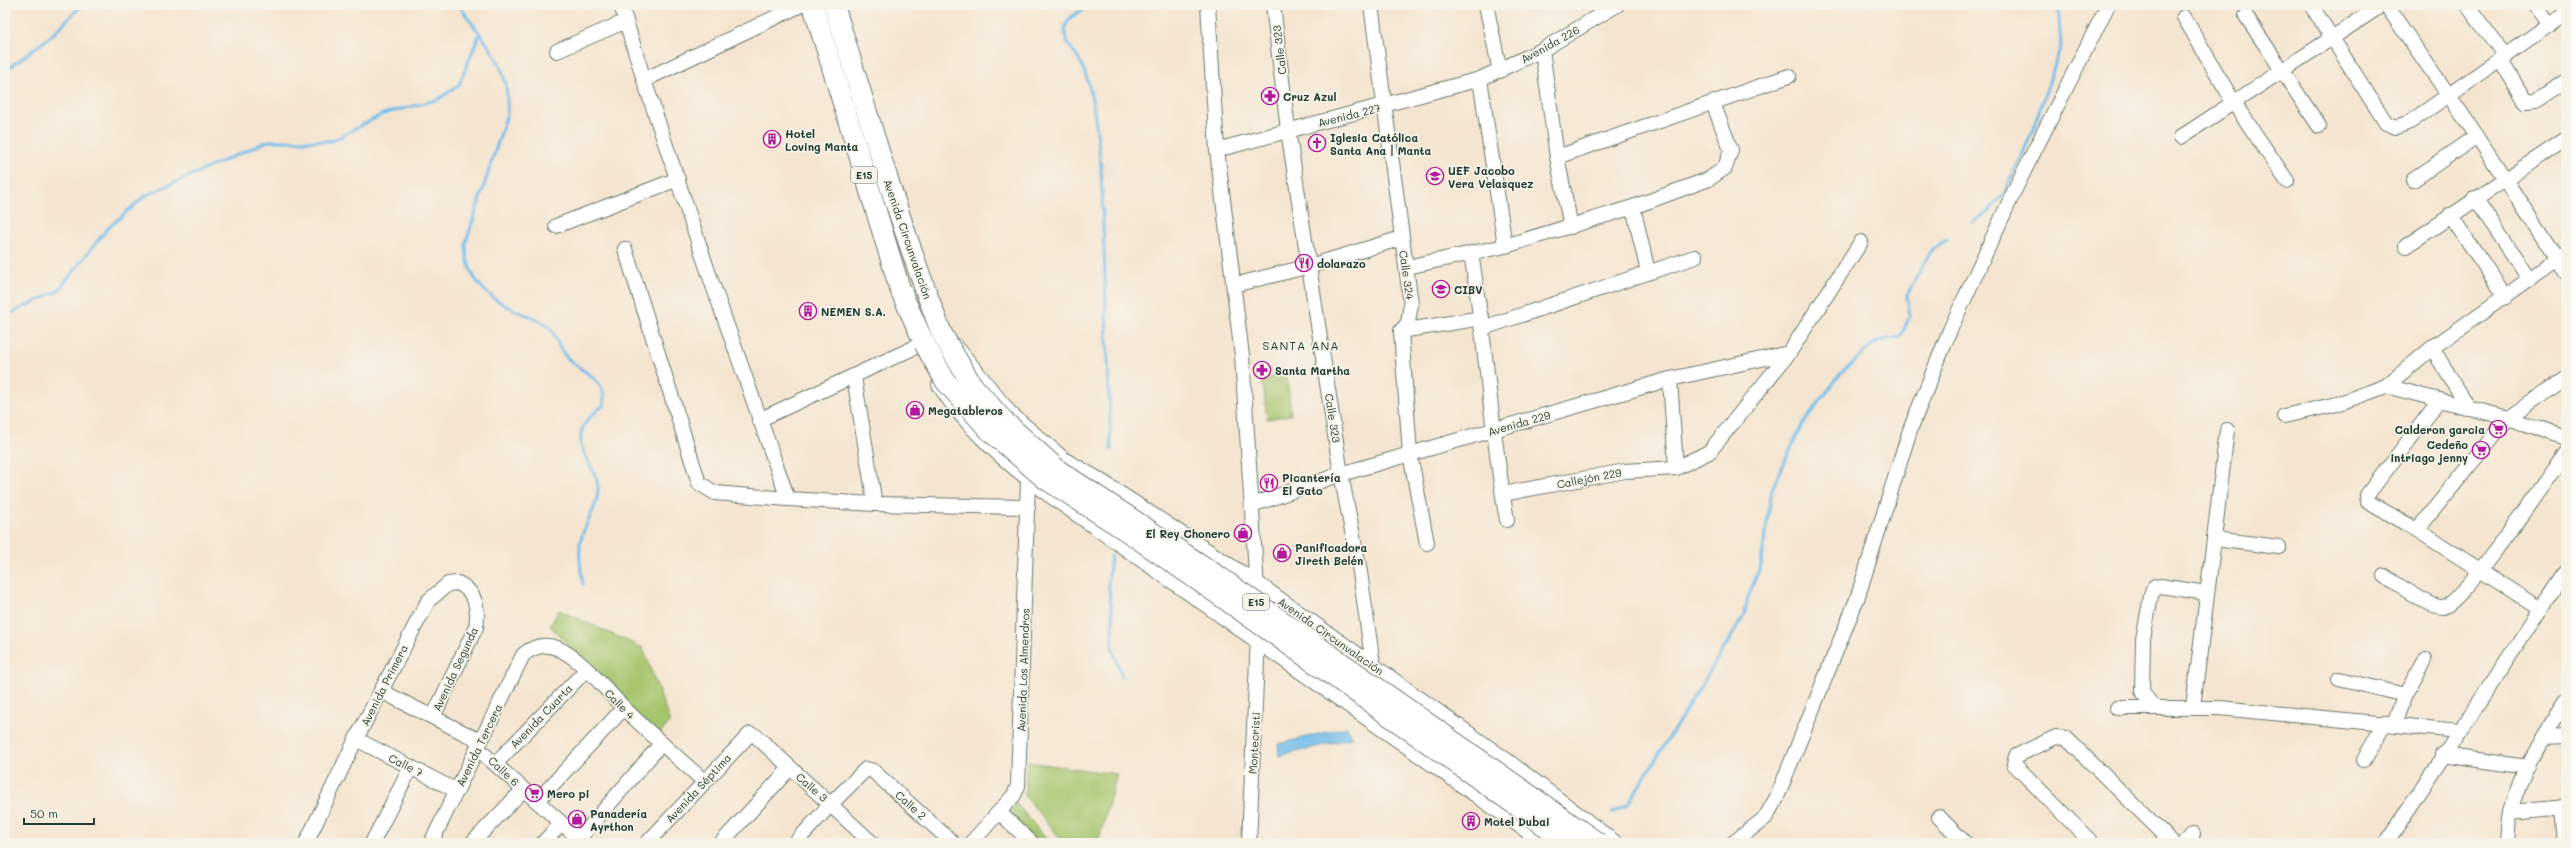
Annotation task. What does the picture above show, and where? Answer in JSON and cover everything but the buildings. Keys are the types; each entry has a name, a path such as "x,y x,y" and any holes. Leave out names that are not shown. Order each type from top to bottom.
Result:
{"highway":[{"name":"Avenida Circunvalación","path":"813,5 900,290 924,343 946,382 990,432 1044,478 1178,567 1569,843"},
{"name":"Avenida Circunvalación","path":"836,12 874,140 921,281 942,334 972,385 1004,421 1058,470 1218,576 1598,843"},
{"path":"819,26 836,12"}],"street":[{"path":"621,5 644,80 759,420 788,499"},
{"path":"644,80 801,5"},
{"name":"Montecristi","path":"1208,5 1217,150 1242,356 1257,583 1258,642 1249,843"},
{"name":"Calle 323","path":"1273,5 1288,130 1341,474 1360,572 1373,665"},
{"name":"Calle 324","path":"1371,5 1407,267 1410,315 1401,331"},
{"path":"1486,5 1500,71"},
{"name":"Avenida 226","path":"1480,79 1500,71 1542,50 1617,5"},
{"path":"1733,843 1765,818 1778,798 1857,599 1910,430 1950,330 2017,185 2108,5"},
{"path":"2311,5 2334,37 2373,105 2386,123 2396,127 2410,122 2503,59 2566,13"},
{"path":"2181,137 2382,5"},
{"path":"2386,5 2505,178 2562,256 2566,273"},
{"path":"2467,5 2503,59 2526,102 2535,101 2566,81"},
{"path":"2536,5 2550,25"},
{"path":"2246,16 2319,126"},
{"path":"2184,17 2234,103 2287,182"},
{"path":"557,51 626,22"},
{"path":"1542,50 1557,156 1571,227"},
{"path":"1557,156 1789,76"},
{"path":"1480,79 1505,246"},
{"name":"Avenida 227","path":"1217,150 1288,130 1385,107 1480,79"},
{"path":"1407,267 1505,246 1571,227 1710,179 1725,168 1731,150 1713,103"},
{"path":"2412,180 2477,136"},
{"path":"2406,246 2475,198 2566,139"},
{"path":"556,226 678,179"},
{"path":"2475,198 2530,280"},
{"path":"1632,207 1648,272"},
{"path":"2450,215 2506,297"},
{"path":"1234,285 1310,266 1402,238"},
{"path":"1670,379 1676,468 1709,452 1789,353 1861,242"},
{"path":"625,249 699,483 715,493 788,499 876,504 1028,507"},
{"path":"1471,253 1483,323 1493,430 1507,520"},
{"path":"2284,416 2336,404 2386,386 2432,348 2562,256"},
{"path":"1427,543 1410,454 1401,331 1483,323 1589,294 1648,272 1695,257"},
{"name":"Avenida Circunvalación","path":"942,334 962,351 1010,413 1065,460 1095,477 1257,583 1512,764 1616,843"},
{"path":"759,420 854,377 924,343"},
{"name":"Avenida Circunvalación","path":"924,343 924,355 930,370 953,406 993,449 1028,480 1544,843"},
{"path":"2432,348 2469,408"},
{"name":"Avenida 229","path":"1252,505 1341,474 1670,379 1789,353"},
{"path":"854,377 876,504"},
{"path":"2417,530 2508,418 2566,378"},
{"path":"2386,386 2508,418 2566,438"},
{"path":"2439,401 2367,495 2368,502 2417,530 2479,571 2541,609"},
{"path":"2193,707 2227,430"},
{"path":"2384,576 2432,604 2443,607 2454,602 2479,571 2566,452"},
{"name":"Callejón 229","path":"1503,494 1619,472 1676,468"},
{"name":"Avenida Los Almendros","path":"971,843 1014,795 1019,772 1028,480"},
{"path":"2214,539 2279,547"},
{"path":"2386,843 2442,755 2566,572"},
{"name":"Avenida Primera","path":"306,843 356,739 428,601 438,590 448,584 458,583 468,588 476,604 477,620"},
{"path":"2153,707 2142,691 2143,639 2152,591 2155,587 2160,586 2207,593"},
{"name":"Avenida Segunda","path":"433,717 476,627 477,620"},
{"name":"Calle 4","path":"529,649 540,646 556,648 586,670 661,744 704,781"},
{"name":"Avenida Tercera","path":"431,843 523,654 529,649"},
{"path":"2364,760 2390,722 2425,660"},
{"name":"Avenida Cuarta","path":"496,763 586,670"},
{"path":"2339,679 2405,695"},
{"name":"Calle 6","path":"381,690 433,717 478,745 523,790 581,841"},
{"path":"2507,843 2510,812 2528,767 2542,738 2566,701"},
{"path":"2117,708 2193,707 2390,722 2460,730"},
{"path":"537,802 624,708"},
{"name":"Calle 3","path":"750,734 756,736 872,843"},
{"name":"Avenida Séptima","path":"647,843 750,734"},
{"path":"2092,843 2014,764 2016,756 2056,737 2066,738 2173,843"},
{"path":"2542,738 2566,737"},
{"name":"Calle 7","path":"356,739 457,791"},
{"path":"581,841 661,744"},
{"path":"2442,755 2528,767"},
{"path":"372,843 411,767"},
{"path":"721,843 790,768"},
{"name":"Calle 2","path":"831,804 866,769 873,771 953,843"},
{"path":"472,843 523,790"},
{"path":"795,843 831,804"},
{"path":"2510,812 2564,807 2565,843"},
{"path":"999,812 1032,843"},
{"path":"1939,817 1965,843"},
{"path":"543,843 561,824"}],"green space":[{"path":"1287,375 1291,415 1267,419 1262,379"},
{"path":"559,610 643,648 670,722 658,736 550,626"},
{"path":"1027,762 1117,774 1098,843 1064,843 1025,796"},
{"path":"1016,803 1050,843 1035,843 1007,817"}],"water":[{"path":"1347,727 1352,738 1279,756 1278,744"}],"waterway":[{"path":"5,71 50,37 82,5"},
{"path":"459,5 495,55 505,80 507,96 507,114 466,242 469,267 480,286 497,300 546,324 553,333 563,353 569,360 596,381 601,387 604,395 604,405 586,422 582,430 581,438 581,445 597,480 598,487 597,500 584,530 580,548 583,584"},
{"path":"1092,5 1068,21 1065,35 1066,40 1081,63 1089,86 1101,166 1111,450"},
{"path":"1973,222 1988,212 2005,192 2031,135 2061,46 2058,5"},
{"path":"5,316 58,291 107,229 145,196 268,141 332,141 383,114 437,100 459,85 479,35"},
{"path":"1612,813 1628,804 1744,616 1748,597 1761,565 1772,489 1801,427 1841,373 1877,341 1900,337 1910,316 1907,295 1931,250 1948,239"},
{"path":"1111,556 1108,582 1113,620 1112,647 1122,677"}],"place":[{"name":"Cruz Azul","path":"1270,96"},
{"name":"Hotel Loving Manta","path":"772,139"},
{"name":"Iglesia Católica Santa Ana | Manta","path":"1317,143"},
{"name":"UEF Jacobo Vera Velasquez","path":"1435,176"},
{"name":"dolarazo","path":"1304,263"},
{"name":"CIBV","path":"1441,289"},
{"name":"NEMEN S.A.","path":"808,311"},
{"name":"Santa Martha","path":"1262,370"},
{"name":"Megatableros","path":"915,410"},
{"name":"Calderon garcia","path":"2498,429"},
{"name":"Cedeño intriago jenny","path":"2481,450"},
{"name":"Picantería El Gato","path":"1269,483"},
{"name":"El Rey Chonero","path":"1243,533"},
{"name":"Panificadora Jireth Belén","path":"1282,553"},
{"name":"Mero pi","path":"534,793"},
{"name":"Panadería Ayrthon","path":"577,819"},
{"name":"Motel Dubai","path":"1471,821"}],"district":[{"name":"SANTA ANA","path":"1301,345"}]}
